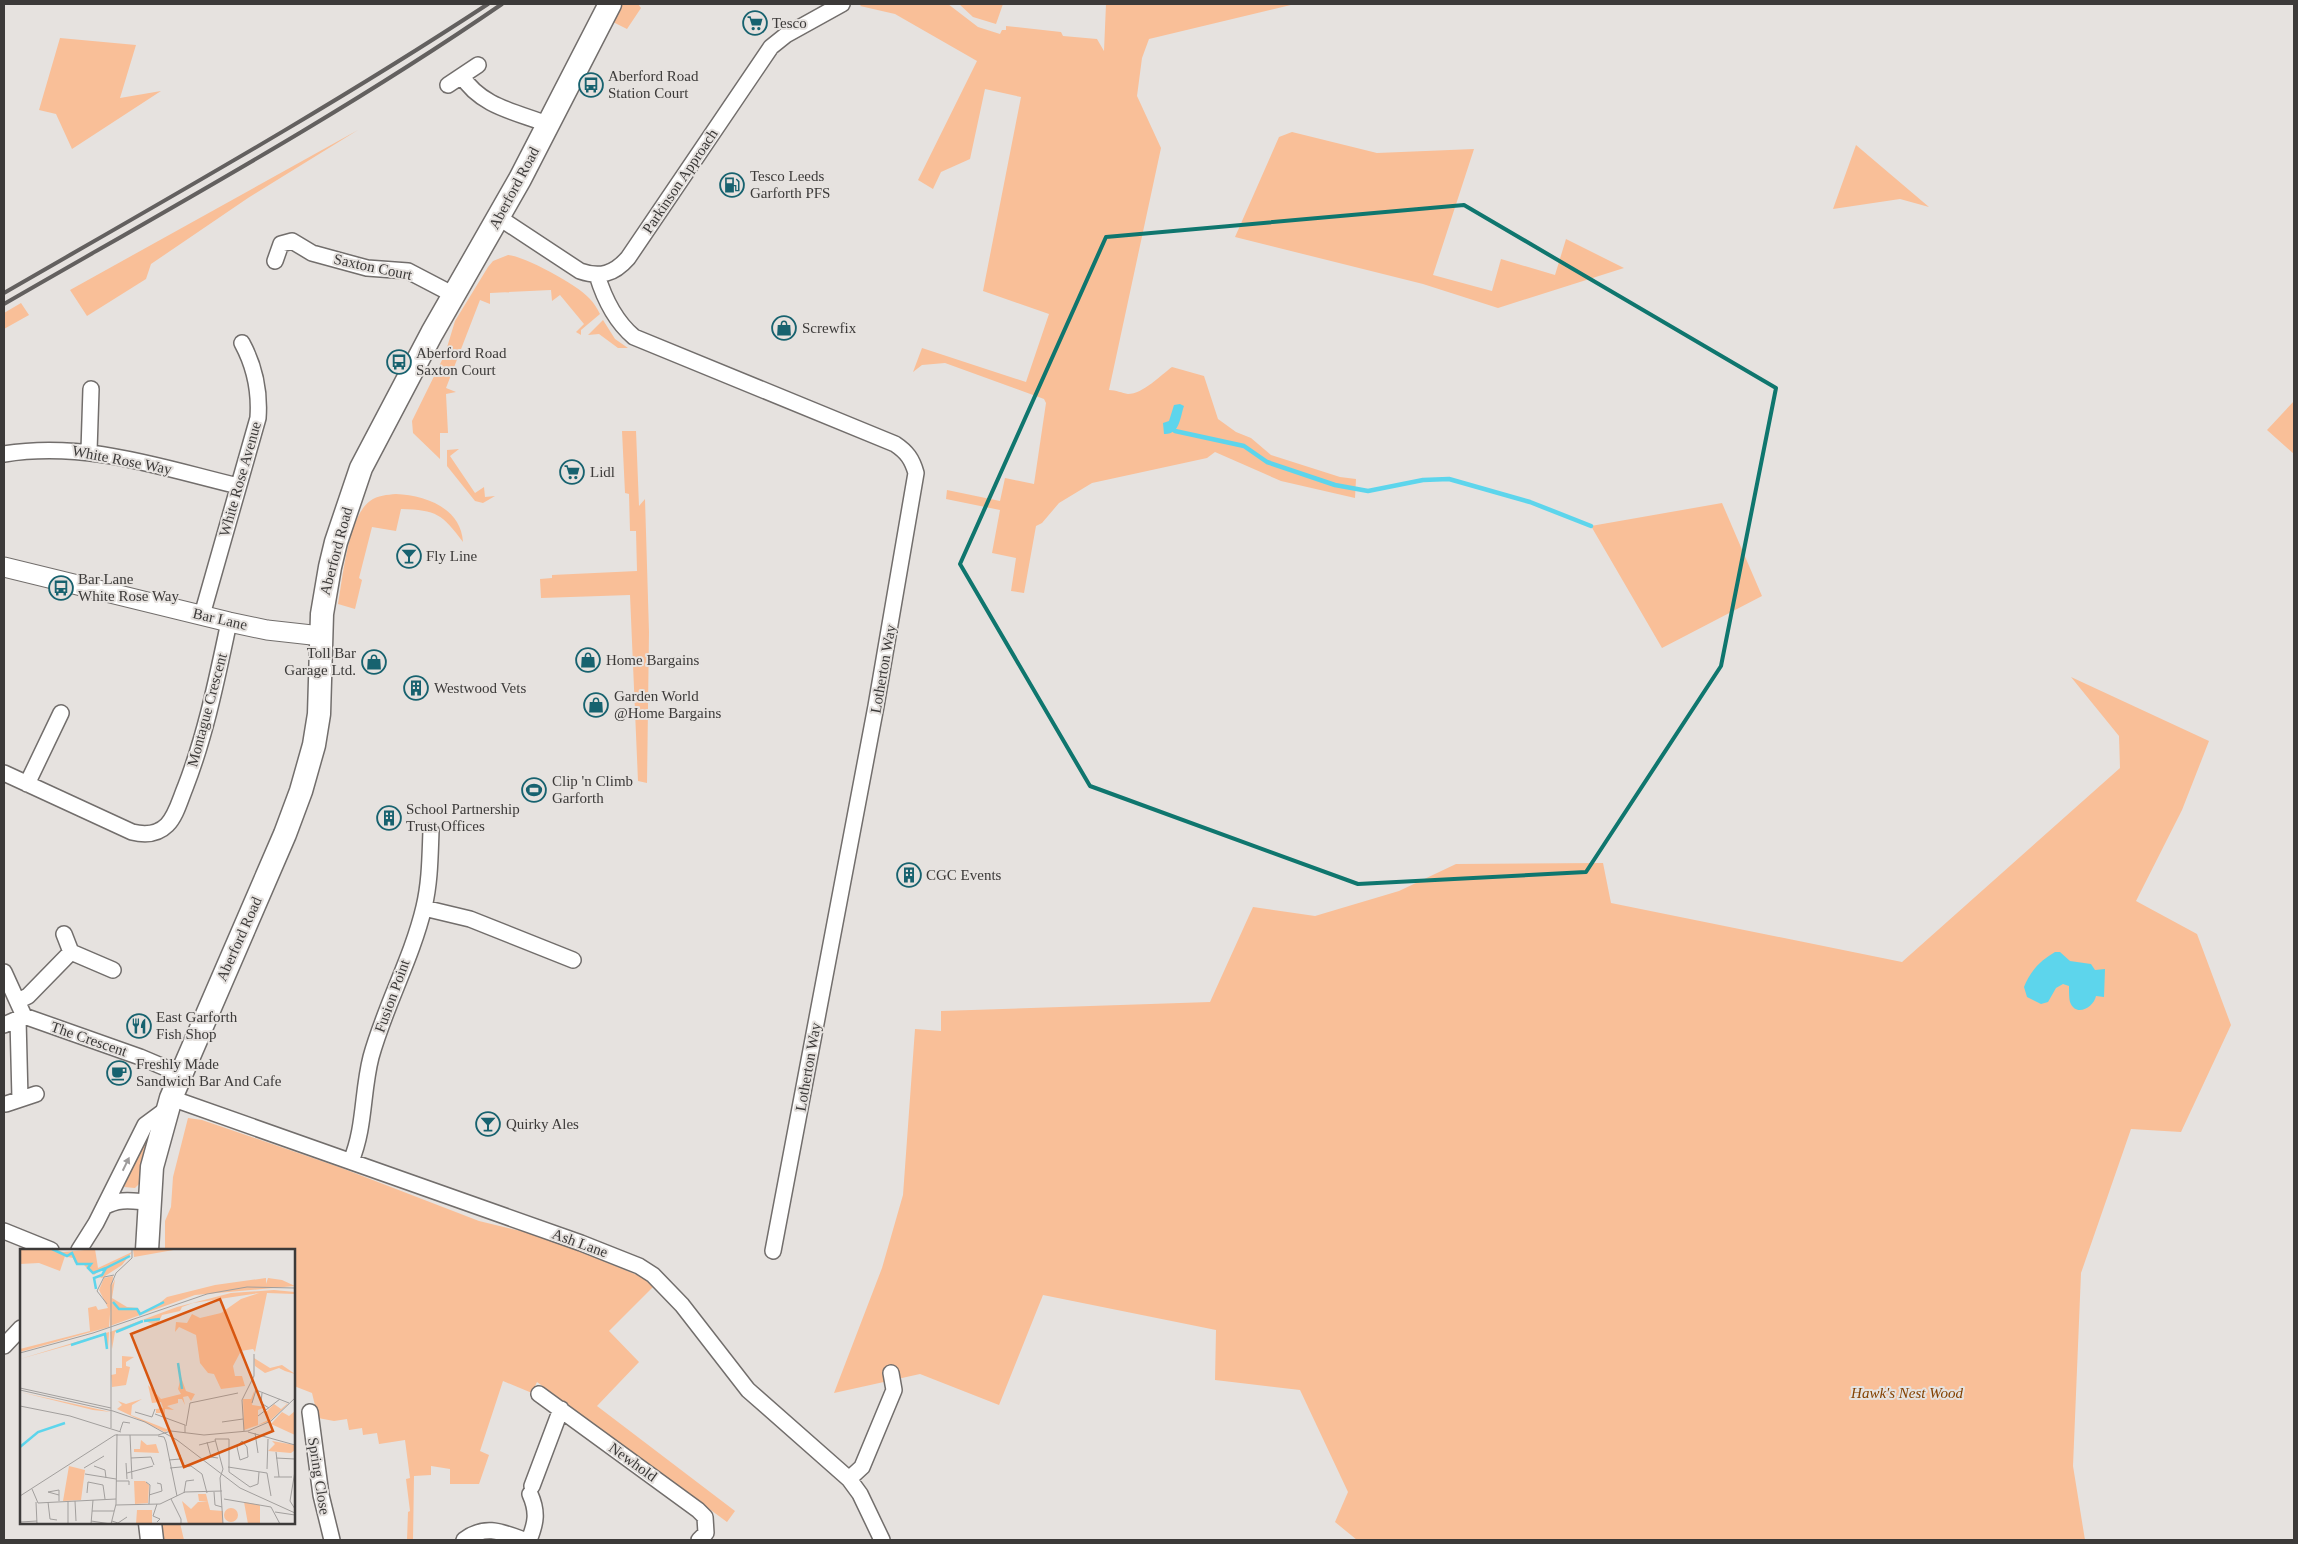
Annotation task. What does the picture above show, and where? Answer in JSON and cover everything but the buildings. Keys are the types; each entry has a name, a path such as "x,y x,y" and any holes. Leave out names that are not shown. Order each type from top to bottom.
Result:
{"main road":[{"name":"Aberford Road","path":"147,1249 148,1202 152,1167 170,1102 180,1074 286,834 314,745 319,714 320,636 323,599 332,558 361,468 498,217 610,4"},
{"path":"150,1524 152,1540"}],"street":[{"name":"Parkinson Approach","path":"598,275 612,272 628,258 771,47 794,30 842,4"},
{"path":"448,85 478,65"},
{"path":"462,76 468,86 482,99 547,124"},
{"path":"498,217 580,271 598,275"},
{"name":"Saxton Court","path":"275,261 281,244 292,241 308,251 358,266 378,270 399,269 408,271 454,295"},
{"name":"Lotherton Way","path":"598,275 600,286 618,321 634,337 895,444 909,456 916,473 876,706 773,1251"},
{"name":"White Rose Avenue","path":"202,616 258,418 256,374 242,343"},
{"path":"89,451 91,389"},
{"name":"White Rose Way","path":"4,454 45,449 89,451 238,486"},
{"name":"Bar Lane","path":"4,567 228,622 276,631 320,636"},
{"name":"Montague Crescent","path":"4,773 132,832 150,834 167,825 178,805 206,727 228,622"},
{"path":"27,784 61,713"},
{"name":"Fusion Point","path":"351,1161 360,1136 365,1083 376,1038 424,908 429,878 431,831"},
{"path":"424,908 470,919 573,960"},
{"path":"64,934 71,952 113,970"},
{"path":"18,1001 28,996 71,952"},
{"path":"4,972 18,1001 15,1020 13,1102 36,1094"},
{"name":"The Crescent","path":"15,1020 140,1057 180,1074"},
{"path":"81,1249 104,1207 145,1124 170,1102"},
{"name":"Ash Lane","path":"170,1102 351,1161 581,1242 639,1266 653,1275 682,1305 748,1390 849,1480 860,1494 882,1540"},
{"path":"104,1207 114,1201 148,1202"},
{"path":"4,1231 49,1249"},
{"path":"4,1346 20,1329"},
{"path":"849,1480 862,1467 894,1390 891,1373"},
{"name":"Newhold","path":"539,1394 698,1510 705,1517 706,1533 699,1540"},
{"path":"529,1540 536,1524 536,1513 531,1490 561,1409"},
{"name":"Spring Close","path":"310,1412 321,1495 332,1540"},
{"path":"464,1540 473,1534 490,1530 524,1540"}],"highlighted area":[{"path":"1464,205 1776,388 1721,666 1586,872 1358,884 1090,786 960,564 1106,237"}],"green space":[{"path":"621,4 638,4 641,8 627,29 613,22"},
{"path":"862,4 948,4 978,27 1000,34 1002,30 1006,30 1006,26 1061,32 1063,36 1097,39 1104,51 1106,4 1295,4 1149,39 1142,58 1137,96 1161,148 1109,390 1128,394 1140,391 1172,367 1204,376 1218,419 1236,432 1251,438 1271,455 1340,477 1356,479 1355,498 1281,481 1215,452 1207,458 1092,483 1059,503 1042,523 1036,526 1024,593 1011,591 1016,558 992,553 1000,510 946,499 947,490 1000,501 1005,478 1034,484 1046,403 1044,399 945,363 922,365 913,372 922,348 1026,382 1049,314 983,291 1021,97 985,89 970,159 941,172 933,189 918,180 977,61 895,14 860,6"},
{"path":"959,4 1003,4 996,24 973,17"},
{"path":"60,38 136,45 120,98 161,91 72,149 56,114 39,110"},
{"path":"358,130 248,198 151,264 146,279 87,316 70,290"},
{"path":"1292,132 1377,153 1474,149 1433,275 1492,291 1501,259 1555,275 1566,239 1624,268 1498,308 1423,284 1235,237 1279,137"},
{"path":"1856,145 1929,207 1900,199 1833,209"},
{"path":"508,255 526,260 574,286 591,300 600,314 581,330 581,335 576,332 584,324 560,295 552,301 551,290 490,293 490,304 480,300 446,388 456,392 446,394 448,433 440,433 440,459 413,433 412,421 445,354 455,321 488,267 493,261"},
{"path":"21,303 29,315 4,329 4,313"},
{"path":"603,320 615,339 628,348 618,348 599,334 588,335"},
{"path":"2294,401 2294,454 2267,430"},
{"path":"622,431 636,431 639,506 645,499 649,632 647,783 638,781 630,595 541,598 540,579 552,578 552,575 637,571 636,531 630,531 629,494 625,493"},
{"path":"459,449 450,456 475,493 484,487 485,497 495,496 483,503 475,501 447,466 447,450"},
{"path":"396,494 418,497 449,512 461,530 463,542 450,525 438,515 431,512 401,509 396,531 372,527 359,578 362,580 355,609 338,604 348,548 356,520 373,499 379,496"},
{"path":"1722,503 1762,596 1662,648 1591,526"},
{"name":"Hawk's Nest Wood","path":"2071,677 2209,741 2182,810 2136,901 2197,934 2231,1025 2181,1132 2131,1129 2081,1273 2073,1466 2085,1540 1357,1540 1335,1522 1348,1492 1300,1390 1215,1380 1216,1330 1043,1295 999,1405 920,1374 834,1393 882,1268 903,1195 915,1029 941,1031 941,1011 1210,1002 1253,907 1315,916 1399,891 1456,864 1603,863 1611,903 1902,962 2120,768 2119,736"},
{"path":"188,1118 202,1120 339,1167 479,1221 529,1233 642,1277 655,1285 609,1331 639,1362 597,1406 735,1511 727,1522 537,1382 532,1393 503,1381 480,1451 489,1455 479,1484 450,1484 450,1469 431,1466 431,1475 414,1476 413,1540 407,1540 408,1512 410,1511 406,1479 410,1478 405,1440 379,1444 377,1433 363,1435 362,1428 349,1430 347,1419 334,1421 318,1418 312,1393 295,1386 295,1249 165,1249 165,1221 171,1207 173,1177"},
{"path":"144,1140 147,1142 139,1184 135,1188 124,1187"},
{"path":"162,1524 180,1524 184,1540 163,1540"}],"water":[{"path":"1180,404 1184,406 1176,428 1169,434 1164,434 1163,423 1169,421 1174,405"},
{"path":"2055,952 2060,952 2070,961 2091,964 2095,970 2105,969 2104,997 2096,996 2095,1000 2088,1007 2080,1010 2076,1009 2070,1002 2069,986 2063,984 2056,988 2048,1002 2041,1004 2027,997 2024,987 2029,976 2041,962"}],"waterway":[{"path":"1175,431 1244,446 1267,462 1335,485 1368,491 1423,480 1449,479 1530,502 1591,526"}],"railway":[{"path":"4,293 309,116 488,4"},
{"path":"4,304 318,122 502,4"}],"place":[{"name":"Tesco","path":"755,23"},
{"name":"Aberford Road Station Court","path":"591,85"},
{"name":"Tesco Leeds Garforth PFS","path":"732,185"},
{"name":"Screwfix","path":"784,328"},
{"name":"Aberford Road Saxton Court","path":"399,362"},
{"name":"Lidl","path":"572,472"},
{"name":"Fly Line","path":"409,556"},
{"name":"Bar Lane White Rose Way","path":"61,588"},
{"name":"Home Bargains","path":"588,660"},
{"name":"Toll Bar Garage Ltd.","path":"374,662"},
{"name":"Westwood Vets","path":"416,688"},
{"name":"Garden World @Home Bargains","path":"596,705"},
{"name":"Clip 'n Climb Garforth","path":"534,790"},
{"name":"School Partnership Trust Offices","path":"389,818"},
{"name":"CGC Events","path":"909,875"},
{"name":"East Garforth Fish Shop","path":"139,1026"},
{"name":"Freshly Made Sandwich Bar And Cafe","path":"119,1073"},
{"name":"Quirky Ales","path":"488,1124"}]}
